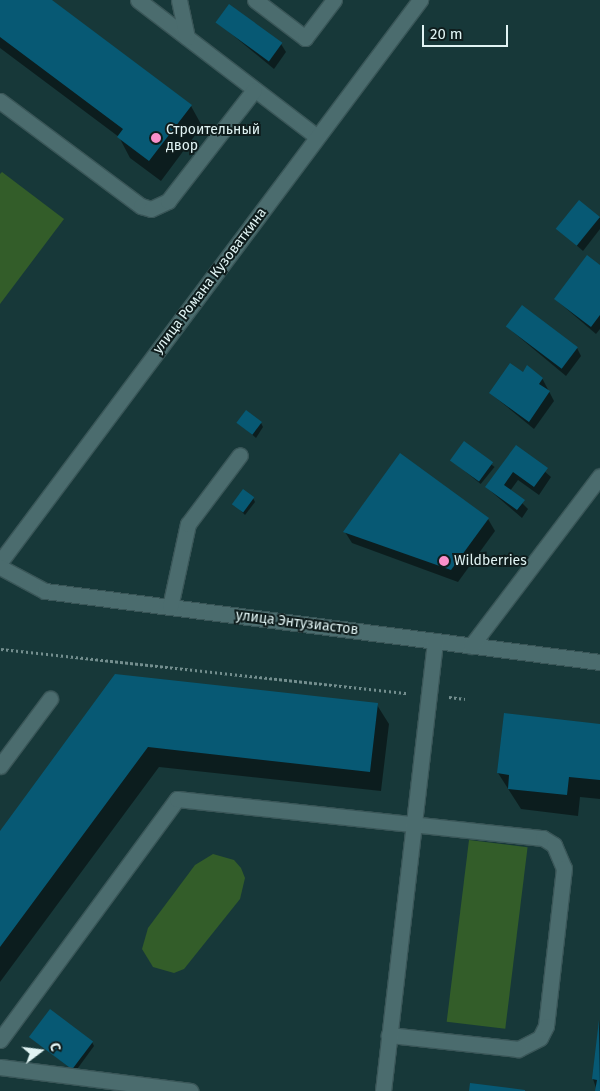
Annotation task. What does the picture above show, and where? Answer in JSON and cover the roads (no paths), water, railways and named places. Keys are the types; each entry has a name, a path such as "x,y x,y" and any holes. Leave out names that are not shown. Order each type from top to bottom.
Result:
{"street":[{"path":"138,0 317,137"},
{"path":"180,0 187,37"},
{"path":"255,0 305,38 334,0"},
{"name":"улица Романа Кузоваткина","path":"0,562 420,0"},
{"path":"0,101 141,206 151,209 168,201 254,90"},
{"path":"170,607 188,524 240,455"},
{"path":"471,646 600,476"},
{"name":"улица Энтузиастов","path":"0,567 45,591 600,662"},
{"path":"383,1091 435,641"},
{"path":"0,766 50,699"},
{"path":"0,1040 177,799 543,838 554,846 564,868 546,1026 540,1038 518,1049 389,1035"},
{"path":"0,1067 190,1091"}],"place":[{"name":"Строительный двор","path":"156,138"},
{"name":"Wildberries","path":"444,561"}]}
